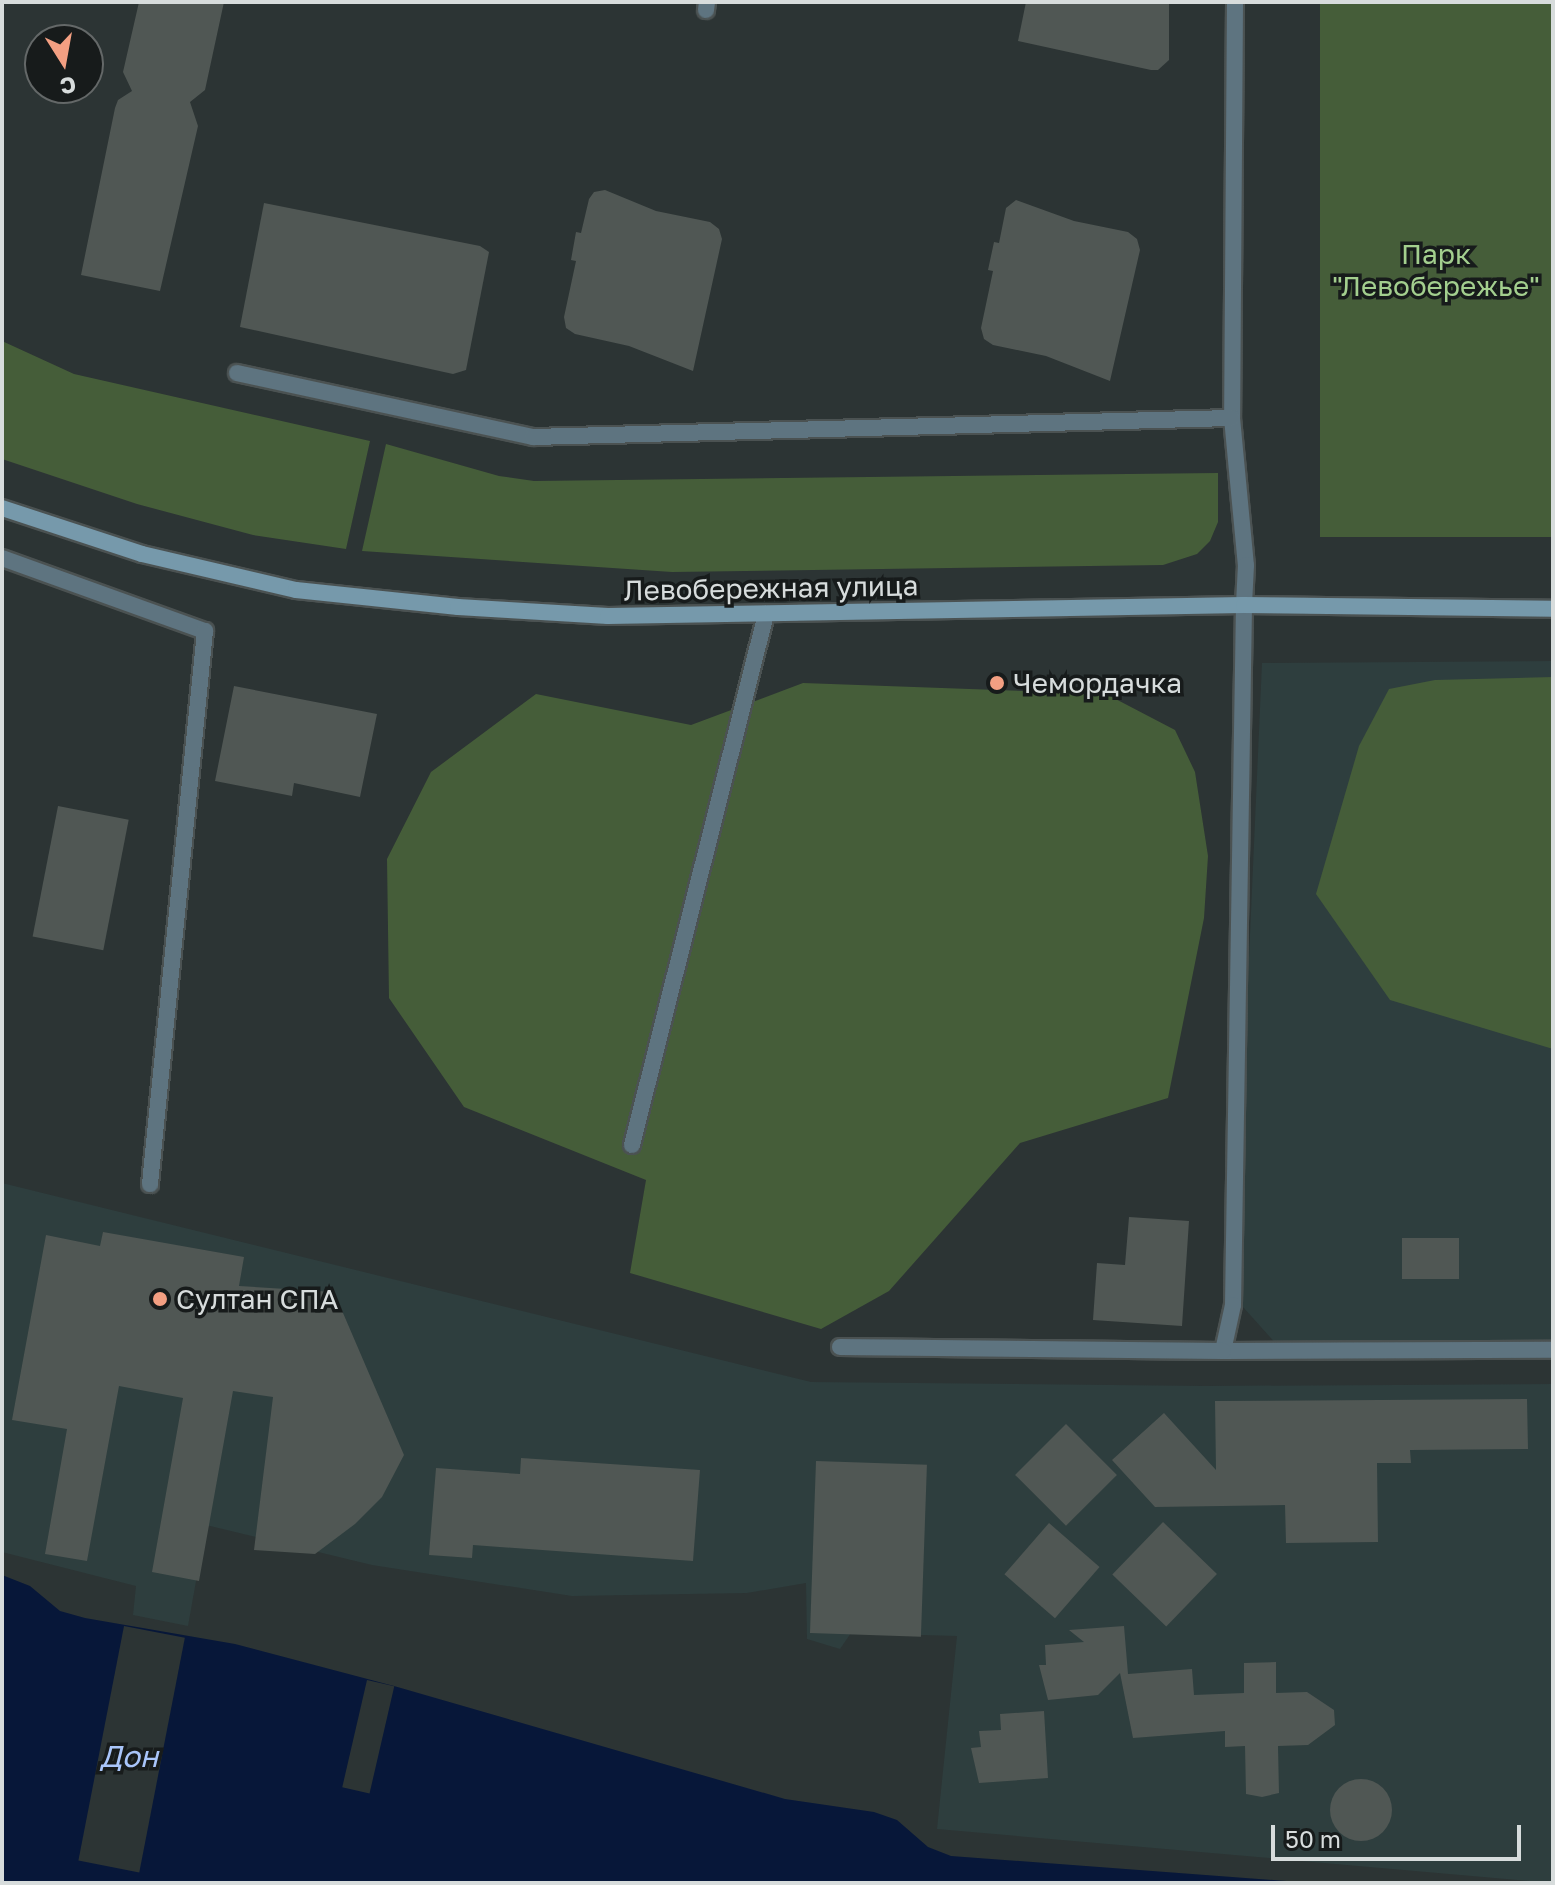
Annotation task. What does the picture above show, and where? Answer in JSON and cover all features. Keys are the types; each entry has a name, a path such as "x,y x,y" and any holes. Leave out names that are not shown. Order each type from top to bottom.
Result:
{"main road":[{"name":"Левобережная улица","path":"2,508 142,554 296,590 458,607 608,616 1244,605 1553,609"}],"street":[{"path":"1223,1351 1233,1305 1246,565 1232,418 1235,2"},
{"path":"237,373 533,437 1232,418"},
{"path":"2,558 205,631 150,1184"},
{"path":"632,1145 766,614"},
{"path":"840,1347 1553,1350"}],"shaded area":[{"path":"1553,661 1553,1343 1278,1346 1234,1297 1262,663"},
{"path":"2,1183 811,1382 1205,1386 1553,1384 1553,1883 937,1829 957,1636 851,1633 840,1649 807,1639 806,1583 747,1593 572,1596 372,1565 206,1525 188,1626 133,1615 136,1586 2,1552"}],"green space":[{"name":"Парк \"Левобережье\"","path":"1320,2 1553,2 1553,537 1320,537"},
{"path":"2,341 74,374 370,441 346,549 253,535 137,504 2,459"},
{"path":"386,444 499,476 534,481 1218,473 1218,522 1210,541 1197,554 1163,565 672,572 362,551"},
{"path":"1553,677 1553,1049 1390,1000 1316,894 1359,746 1389,689 1435,680"},
{"path":"803,683 1106,694 1175,730 1195,772 1208,856 1204,918 1168,1098 1020,1143 889,1291 821,1329 630,1273 646,1180 464,1107 389,998 387,859 431,772 536,694 691,725"}],"water":[{"name":"Дон","path":"2,1575 30,1586 60,1611 85,1618 235,1644 394,1686 785,1799 874,1812 897,1820 928,1847 951,1856 1312,1883 2,1883"}],"pier":[{"path":"124,1626 185,1638 139,1872 78,1861"},
{"path":"367,1680 394,1686 370,1793 342,1787"}],"building":[{"path":"139,2 224,2 205,90 190,102 198,126 160,291 81,275 115,108 118,100 132,91 123,72"},
{"path":"1026,2 1169,2 1169,60 1158,70 1151,70 1018,41"},
{"path":"605,190 656,211 710,222 719,229 722,239 693,371 629,346 575,334 566,328 564,317 576,261 571,260 576,232 581,233 589,199 594,192"},
{"path":"1016,200 1074,221 1128,232 1137,239 1140,250 1110,381 1046,356 993,345 984,339 981,328 993,271 988,270 994,242 999,243 1006,208"},
{"path":"264,203 480,246 489,252 466,370 453,374 240,327"},
{"path":"234,686 377,714 360,797 294,783 292,796 215,781"},
{"path":"58,806 129,820 103,950 33,937"},
{"path":"1129,1217 1189,1221 1182,1326 1093,1320 1097,1263 1125,1265"},
{"path":"103,1232 244,1257 239,1286 334,1292 404,1455 382,1497 355,1524 315,1554 254,1550 273,1397 233,1391 199,1581 152,1572 183,1398 119,1386 87,1561 45,1554 67,1429 12,1420 46,1235 100,1246"},
{"path":"1402,1238 1459,1238 1459,1279 1402,1279"},
{"path":"1527,1399 1528,1449 1410,1450 1411,1463 1377,1463 1378,1542 1286,1543 1285,1505 1155,1507 1112,1460 1164,1413 1216,1470 1215,1401"},
{"path":"1066,1424 1117,1475 1066,1526 1015,1475"},
{"path":"521,1458 700,1470 693,1561 473,1545 472,1558 429,1555 436,1468 520,1474"},
{"path":"816,1461 927,1465 921,1637 810,1633"},
{"path":"1163,1522 1217,1574 1166,1627 1112,1575"},
{"path":"1049,1523 1100,1567 1055,1618 1004,1574"},
{"path":"1124,1626 1128,1674 1192,1669 1194,1695 1244,1693 1244,1663 1276,1662 1276,1693 1307,1692 1334,1710 1335,1725 1308,1745 1278,1746 1279,1793 1262,1797 1246,1794 1245,1746 1225,1747 1225,1731 1133,1738 1120,1673 1098,1695 1048,1700 1039,1665 1046,1665 1045,1645 1084,1642 1069,1630"},
{"path":"1044,1711 1048,1778 979,1783 971,1748 981,1747 979,1731 1001,1730 1000,1714"},
{"path":"1361,1779 1383,1788 1392,1810 1383,1832 1361,1841 1339,1832 1330,1810 1339,1788"}],"place":[{"name":"Чемордачка","path":"997,683"},
{"name":"Султан СПА","path":"160,1299"}]}
